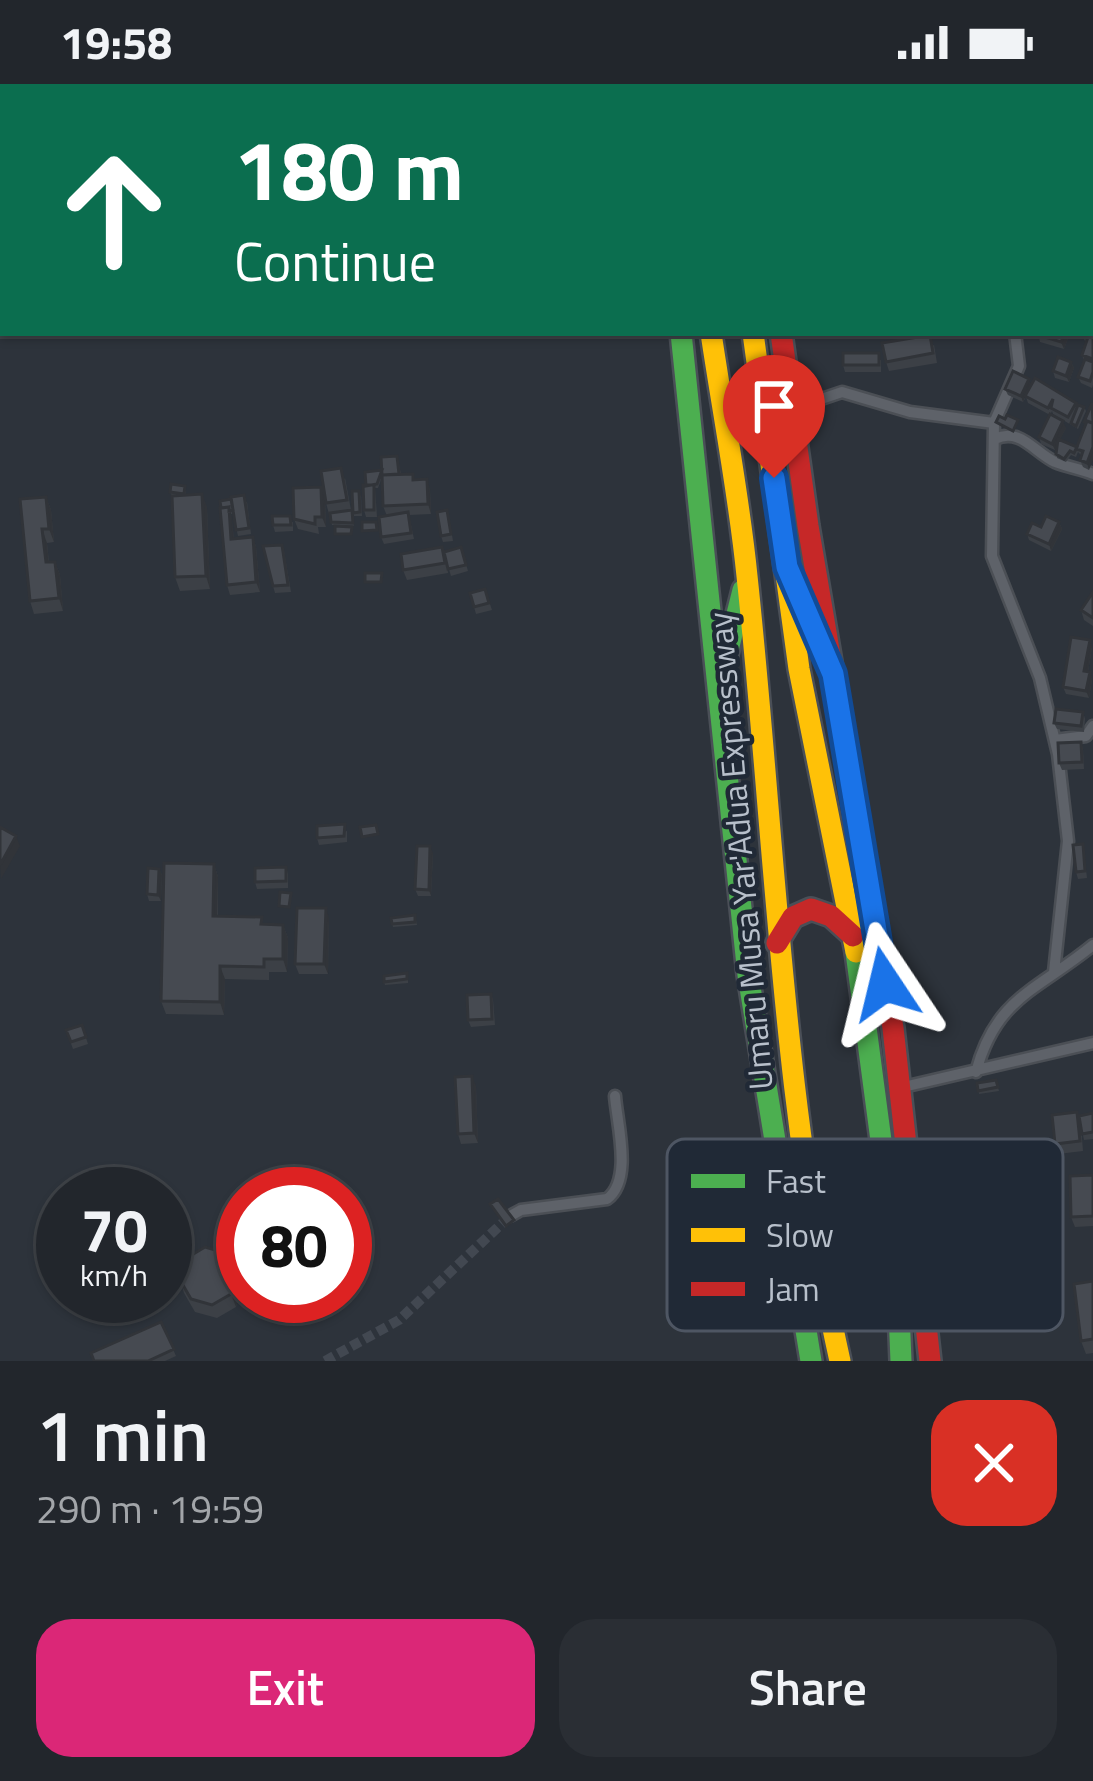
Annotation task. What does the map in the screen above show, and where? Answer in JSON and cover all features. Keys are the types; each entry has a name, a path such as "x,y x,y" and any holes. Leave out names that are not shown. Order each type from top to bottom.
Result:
{"highway":[{"name":"Umaru Musa Yar'Adua Expressway","path":"681,336 716,700 773,1139"},
{"name":"Umaru Musa Yar'Adua Expressway","path":"711,336 747,572 777,944 801,1139"},
{"path":"781,336 893,1028 905,1139"},
{"path":"755,337 799,669 854,937 881,1139"},
{"path":"787,567 833,674"},
{"path":"716,700 747,572"},
{"path":"777,944 785,923 807,909 820,908 835,915 854,937"},
{"name":"Umaru Musa Yar'Adua Expressway","path":"807,1331 812,1361"},
{"name":"Umaru Musa Yar'Adua Expressway","path":"834,1331 840,1361"},
{"path":"899,1331 901,1361"},
{"path":"927,1331 930,1361"}],"street":[{"path":"1015,336 1019,366 994,423 992,556 1040,677 1055,740 1068,841 1054,972"},
{"path":"792,409 842,392 910,412 994,423"},
{"path":"995,439 1019,437 1058,463 1093,474"},
{"path":"1055,740 1086,736 1093,726"},
{"path":"976,1072 992,1028 1003,1013 1093,945"},
{"path":"899,1088 1093,1043"},
{"path":"509,1216 615,1194 621,1177 615,1096"}],"building":[{"path":"930,336 933,353 886,362 882,343"},
{"path":"1093,336 1093,359 1082,355 1088,337"},
{"path":"843,353 879,353 879,365 843,365"},
{"path":"1058,357 1071,362 1066,376 1053,371"},
{"path":"1085,359 1093,362 1090,381 1078,377"},
{"path":"1013,371 1029,379 1021,396 1005,389"},
{"path":"1035,378 1076,403 1068,417 1051,408 1053,399 1048,408 1025,396"},
{"path":"1078,405 1084,407 1076,426 1071,423"},
{"path":"1050,414 1063,421 1052,444 1039,437"},
{"path":"1007,415 1018,420 1013,431 996,422"},
{"path":"1087,421 1093,423 1093,447 1087,463 1080,460 1083,451 1076,449"},
{"path":"1058,439 1077,447 1074,453 1070,451 1064,459 1056,454"},
{"path":"397,456 399,474 382,475 381,457"},
{"path":"341,468 347,500 326,503 321,471"},
{"path":"382,470 377,484 366,486 365,472"},
{"path":"413,474 413,480 427,479 428,504 383,506 382,475"},
{"path":"171,484 185,486 184,494 170,492"},
{"path":"363,485 374,485 374,510 364,510"},
{"path":"321,487 322,517 315,517 315,524 294,519 293,488"},
{"path":"352,491 359,491 360,512 353,513"},
{"path":"202,494 206,576 175,577 172,496"},
{"path":"244,495 249,528 236,530 231,497"},
{"path":"46,497 49,529 42,529 46,562 55,562 59,598 30,601 20,499"},
{"path":"231,499 233,510 221,508 220,501"},
{"path":"229,507 231,539 253,537 256,582 227,585 220,508"},
{"path":"352,510 353,523 331,522 330,513"},
{"path":"447,510 451,534 441,536 437,512"},
{"path":"408,512 411,533 381,537 379,517"},
{"path":"272,516 290,516 291,525 273,525"},
{"path":"1046,516 1059,522 1049,544 1027,534 1032,523 1041,527"},
{"path":"362,522 376,522 377,530 362,531"},
{"path":"335,526 352,527 351,534 335,534"},
{"path":"282,545 288,585 273,586 263,546"},
{"path":"442,547 445,563 403,570 401,554"},
{"path":"461,547 466,565 448,569 444,552"},
{"path":"365,573 382,573 381,582 365,582"},
{"path":"485,589 489,603 474,607 470,593"},
{"path":"1093,592 1093,618 1081,610"},
{"path":"1071,637 1090,640 1086,691 1063,687"},
{"path":"1056,709 1083,712 1081,726 1054,723"},
{"path":"1081,742 1082,762 1059,763 1058,743"},
{"path":"345,824 344,836 317,838 317,826"},
{"path":"376,825 378,834 362,837 360,827"},
{"path":"0,827 16,836 0,865"},
{"path":"1083,844 1085,871 1076,872 1073,845"},
{"path":"417,846 430,846 429,890 415,889"},
{"path":"164,863 214,864 213,916 262,917 261,924 283,925 283,959 264,959 264,967 220,966 220,1002 161,1001"},
{"path":"286,867 286,881 255,882 255,868"},
{"path":"148,868 159,869 158,895 147,894"},
{"path":"280,892 291,893 289,907 279,906"},
{"path":"297,908 326,908 324,964 295,964"},
{"path":"415,915 415,922 392,924 391,918"},
{"path":"407,973 407,979 384,982 384,976"},
{"path":"491,994 492,1019 468,1020 467,995"},
{"path":"82,1025 86,1037 71,1042 66,1030"},
{"path":"472,1076 474,1133 458,1134 455,1077"},
{"path":"996,1080 998,1087 978,1091 977,1083"},
{"path":"1077,1112 1080,1141 1054,1139 1052,1115"},
{"path":"1093,1113 1093,1132 1082,1134 1079,1116"},
{"path":"1093,1175 1093,1216 1071,1217 1070,1176"},
{"path":"498,1199 514,1220 506,1226 490,1204"},
{"path":"205,1247 216,1250 216,1303 212,1305 192,1299 192,1255"},
{"path":"1093,1281 1093,1339 1081,1341 1074,1284"},
{"path":"159,1323 174,1349 148,1361 94,1361 91,1353"}],"tunnel":[{"path":"325,1361 399,1320 510,1216"}],"traffic: fast":[{"path":"681,336 748,975 775,1139"},
{"path":"720,682 743,590"},
{"path":"856,952 881,1139"},
{"path":"806,1331 811,1361"},
{"path":"900,1331 901,1361"}],"traffic: slow":[{"path":"711,336 744,546 801,1139"},
{"path":"753,336 799,669 856,952"},
{"path":"834,1331 840,1361"}],"traffic: jam":[{"path":"781,336 808,526 893,1028 905,1139"},
{"path":"777,943 793,917 811,909 831,916 853,936"},
{"path":"927,1331 930,1361"}],"route":[{"path":"774,478 787,567 833,674 885,984"}]}
